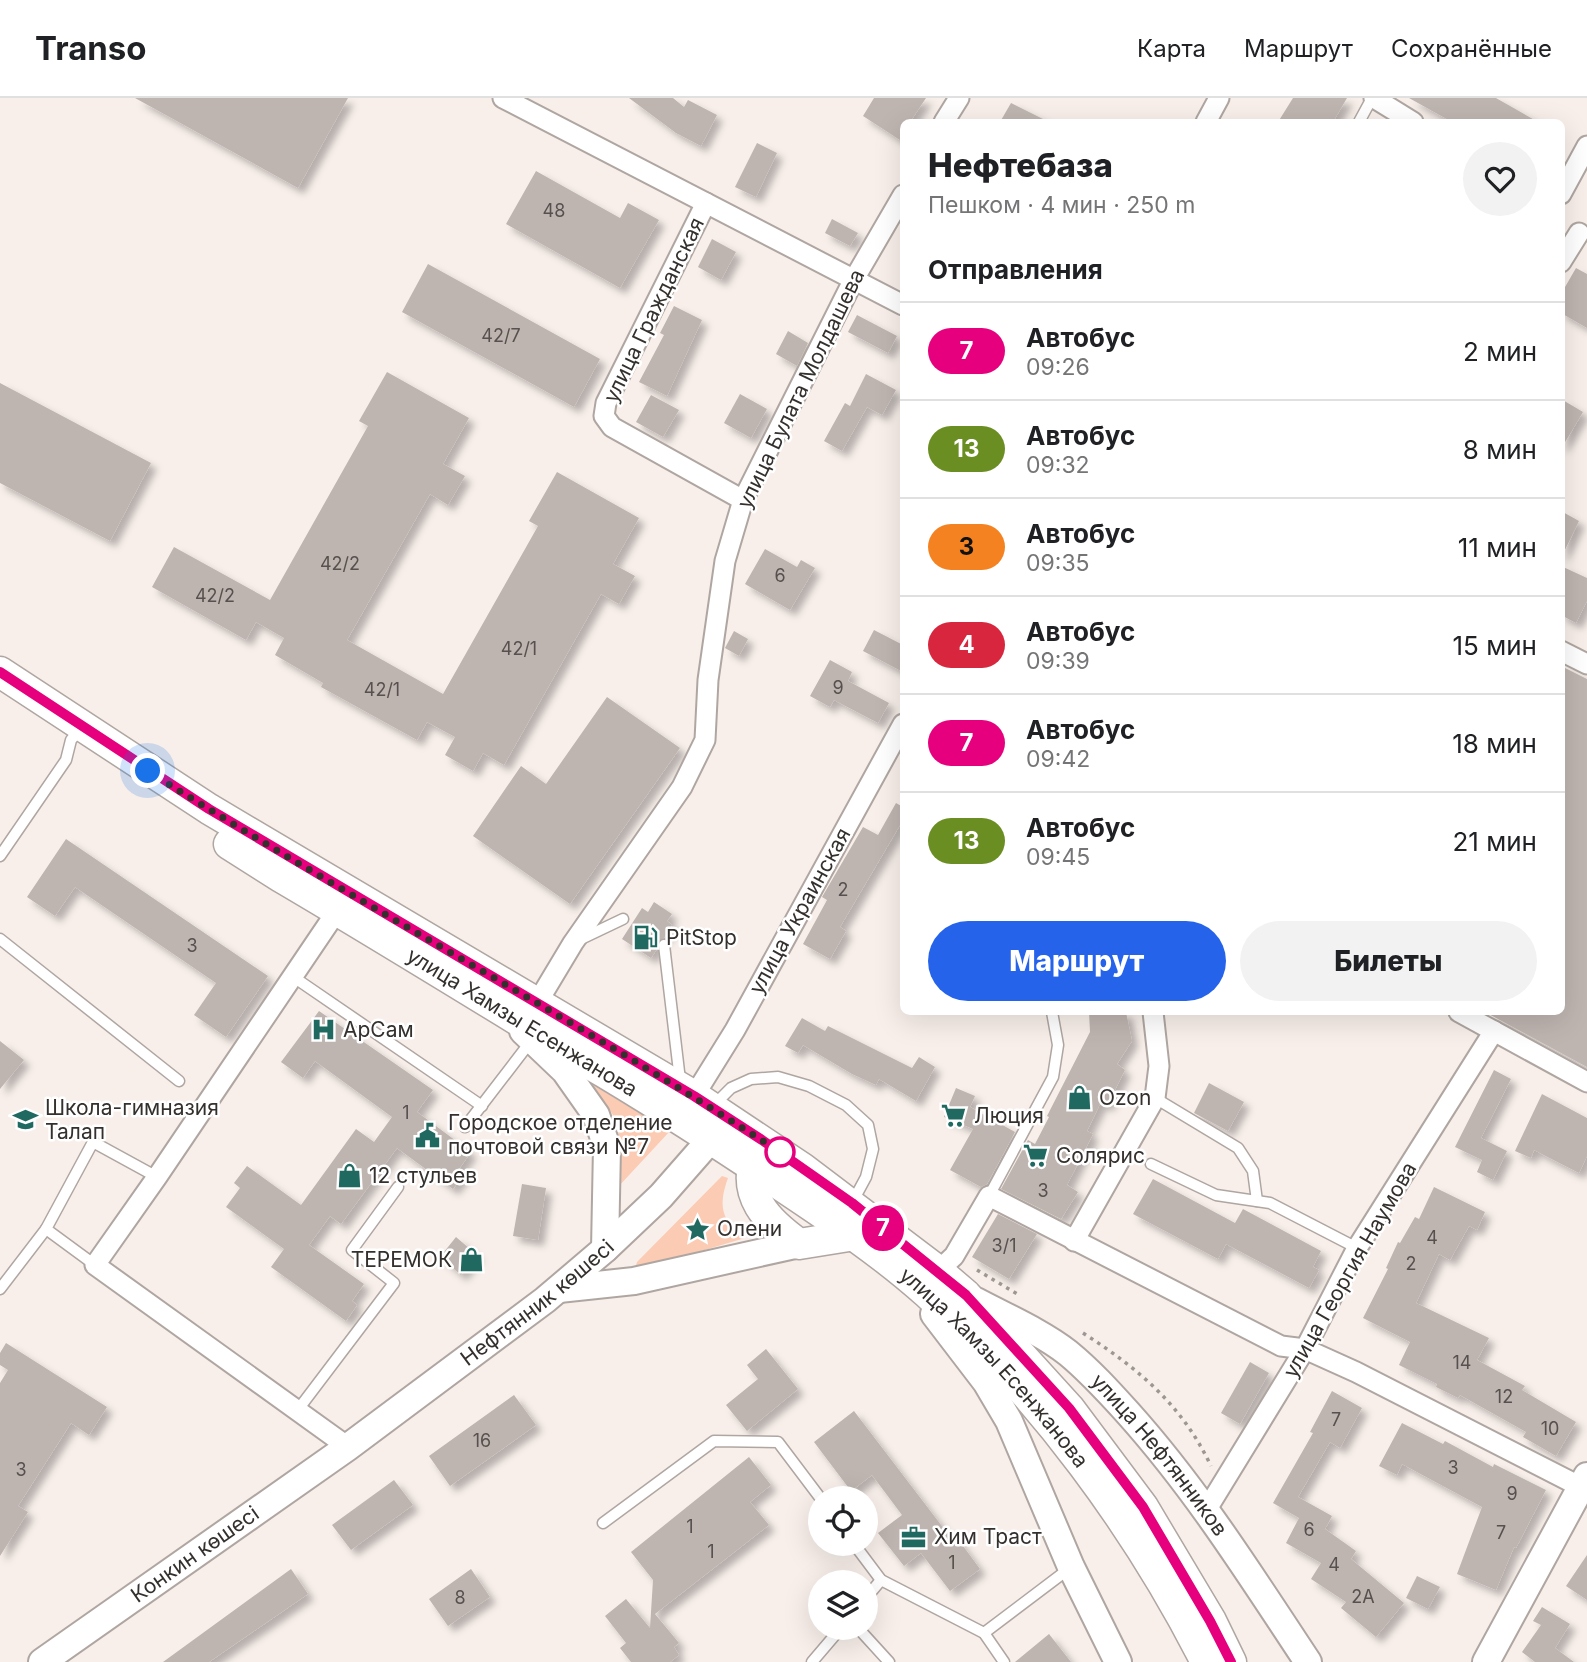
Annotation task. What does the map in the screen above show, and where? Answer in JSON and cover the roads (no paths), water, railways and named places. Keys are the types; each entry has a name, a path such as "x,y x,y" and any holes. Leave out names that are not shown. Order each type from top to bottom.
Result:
{"main road":[{"name":"улица Хамзы Есенжанова","path":"0,672 76,733 281,877 343,901 537,1003 705,1109 949,1313 1054,1425 1125,1521 1206,1662"},
{"name":"улица Хамзы Есенжанова","path":"0,695 76,733"},
{"name":"улица Хамзы Есенжанова","path":"343,901 506,1011 705,1109"},
{"path":"506,1011 531,1041 565,1072 596,1115 607,1147 606,1250"},
{"name":"Нефтянник көшесі","path":"348,1447 559,1289 606,1250 661,1196 705,1109"},
{"name":"улица Хамзы Есенжанова","path":"757,1153 852,1203 966,1295 1069,1408 1143,1507 1231,1662"},
{"path":"757,1153 752,1191 775,1226 799,1244"},
{"path":"559,1289 634,1281 799,1244 855,1235"},
{"path":"890,1262 951,1334 986,1382 1009,1421 1071,1567 1118,1662"},
{"name":"улица Нефтянников","path":"966,1295 1065,1351 1086,1369 1168,1458 1206,1509 1308,1662"},
{"name":"Конкин көшесі","path":"41,1662 348,1447"},
{"path":"1486,1662 1584,1482"}],"street":[{"path":"946,119 958,98"},
{"path":"1208,119 1219,98"},
{"path":"1373,98 1408,119"},
{"path":"509,100 900,304"},
{"path":"1565,187 1587,146"},
{"name":"улица Булата Молдашева","path":"537,1003 573,943 682,787 705,740 708,680 723,572 743,500 853,281 900,200"},
{"name":"улица Гражданская","path":"706,203 606,402 604,416 612,427 743,500"},
{"path":"1565,225 1583,235 1565,257"},
{"path":"1565,653 1587,664"},
{"name":"улица Украинская","path":"705,1109 735,1030 900,734"},
{"path":"343,901 95,1265 348,1447"},
{"path":"1074,1241 1155,1098 1159,1066 1153,1015"},
{"path":"1465,1015 1587,1082"},
{"name":"улица Георгия Наумова","path":"1206,1509 1305,1349 1357,1248 1494,1031"},
{"path":"938,1271 954,1256 989,1196 1214,1309 1281,1346 1305,1349 1584,1482"}],"lane":[{"path":"1361,119 1373,98"},
{"path":"0,856 66,760 76,733"},
{"path":"573,943 623,919"},
{"path":"0,939 178,1081"},
{"path":"664,945 705,1109 731,1088 751,1079 778,1077 809,1086 846,1105 868,1125 873,1149 866,1177 852,1203"},
{"path":"292,976 482,1106"},
{"path":"989,1196 1053,1077 1058,1045 1053,1015"},
{"path":"465,1127 531,1041"},
{"path":"1155,1098 1238,1148 1253,1171 1257,1201"},
{"path":"0,1289 46,1229 93,1142 157,1177"},
{"path":"1151,1164 1216,1195 1270,1203 1357,1248"},
{"path":"297,1411 394,1283 352,1250 398,1187"},
{"path":"46,1229 95,1265"},
{"path":"603,1523 714,1441 778,1442 811,1486"},
{"path":"863,1556 881,1580 984,1633 1004,1662"},
{"path":"984,1633 1071,1567"},
{"path":"878,1584 881,1580"},
{"path":"812,1662 831,1640"},
{"path":"869,1640 889,1662"}],"place":[{"name":"PitStop","path":"646,938"},
{"name":"АрСам","path":"323,1030"},
{"name":"Ozon","path":"1079,1098"},
{"name":"Люция","path":"954,1116"},
{"name":"Школа-гимназия Талап","path":"25,1120"},
{"name":"Городское отделение почтовой связи №7","path":"428,1135"},
{"name":"Солярис","path":"1036,1156"},
{"name":"12 стульев","path":"349,1176"},
{"name":"Олени","path":"697,1229"},
{"name":"ТЕРЕМОК","path":"472,1260"},
{"name":"Хим Траст","path":"914,1537"}]}
